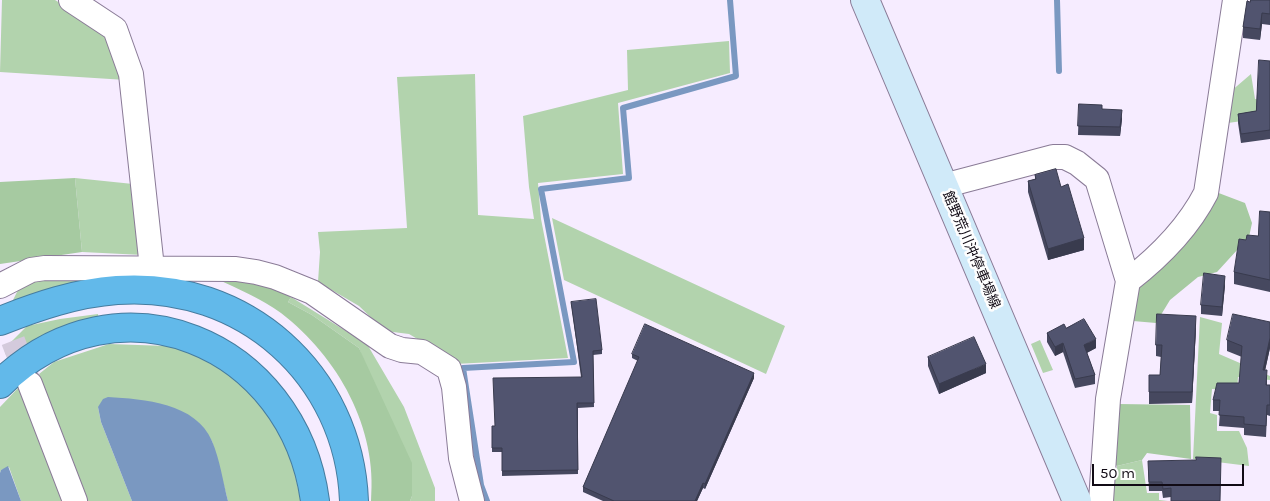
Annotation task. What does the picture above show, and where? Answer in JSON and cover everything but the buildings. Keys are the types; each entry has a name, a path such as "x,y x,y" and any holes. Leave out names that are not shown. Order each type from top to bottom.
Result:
{"highway":[{"path":"0,321 59,300 89,293 118,290 174,293 225,308 271,336 291,353 326,397 338,421 348,449 353,479 354,501"},
{"path":"0,384 35,355 57,343 82,335 110,329 138,328 166,332 198,341 225,354 248,370 283,410 305,453 315,501"}],"main road":[{"name":"館野荒川沖停車場線","path":"865,0 1077,501"}],"street":[{"path":"71,0 115,29 132,74 152,268"},
{"path":"1128,281 1147,266 1194,217 1206,193 1235,0"},
{"path":"944,186 1052,157 1065,157 1077,163 1097,179 1128,281 1108,399 1101,501"},
{"path":"0,286 31,270 45,268 236,269 275,277 312,292 390,346 402,350 422,352 449,370 454,387 461,458 472,501"},
{"path":"30,384 76,501"}],"green space":[{"path":"2,0 55,0 111,34 126,80 0,72"},
{"path":"729,41 730,73 618,103 623,174 538,183 541,219 568,358 455,364 409,334 385,331 359,306 318,282 320,252 318,232 407,228 397,77 475,74 478,215 534,219 529,187 523,116 628,90 627,50"},
{"path":"1251,74 1255,99 1270,101 1270,117 1228,123 1230,92"},
{"path":"75,178 133,184 143,255 82,252"},
{"path":"75,178 82,252 0,264 0,182"},
{"path":"1216,192 1245,203 1252,223 1249,237 1217,272 1198,277 1170,300 1156,323 1133,321 1138,288"},
{"path":"552,218 785,326 766,374 564,280"},
{"path":"37,279 100,280 12,302 20,286"},
{"path":"217,279 255,284 291,297 288,302 312,315 359,348 412,463 412,496 410,501 371,501 368,447 361,421 350,396 320,351 302,331 274,308"},
{"path":"291,297 367,344 404,407 435,488 435,501 410,501 412,496 359,348 312,315 288,302"},
{"path":"98,314 99,322 14,361 6,355 4,349 27,326"},
{"path":"1200,317 1222,323 1219,354 1270,376 1270,380 1238,377 1237,391 1212,389 1210,413 1217,415 1217,431 1239,431 1247,448 1249,466 1193,459"},
{"path":"1040,340 1053,370 1043,373 1031,344"},
{"path":"109,344 167,346 194,353 248,386 285,432 301,501 228,501 212,441 198,422 98,407 101,422 132,501 87,501 39,374 54,362"},
{"path":"20,386 64,501 21,501 9,467 1,470 0,473 0,407"},
{"path":"1118,404 1190,405 1191,459 1147,453 1142,460 1117,466 1113,462"},
{"path":"1142,460 1147,493 1159,493 1159,500 1168,501 1112,501 1117,466"}],"water":[{"path":"108,397 153,402 182,411 194,418 204,428 215,448 228,501 132,501 101,422 98,407 103,399"},
{"path":"8,466 21,501 0,501 0,473 1,470"}],"waterway":[{"path":"487,501 481,485 463,368 574,362 541,189 629,178 623,108 736,76 730,0"},
{"path":"1057,0 1059,71"}],"tunnel":[{"path":"0,307 29,382"}]}
